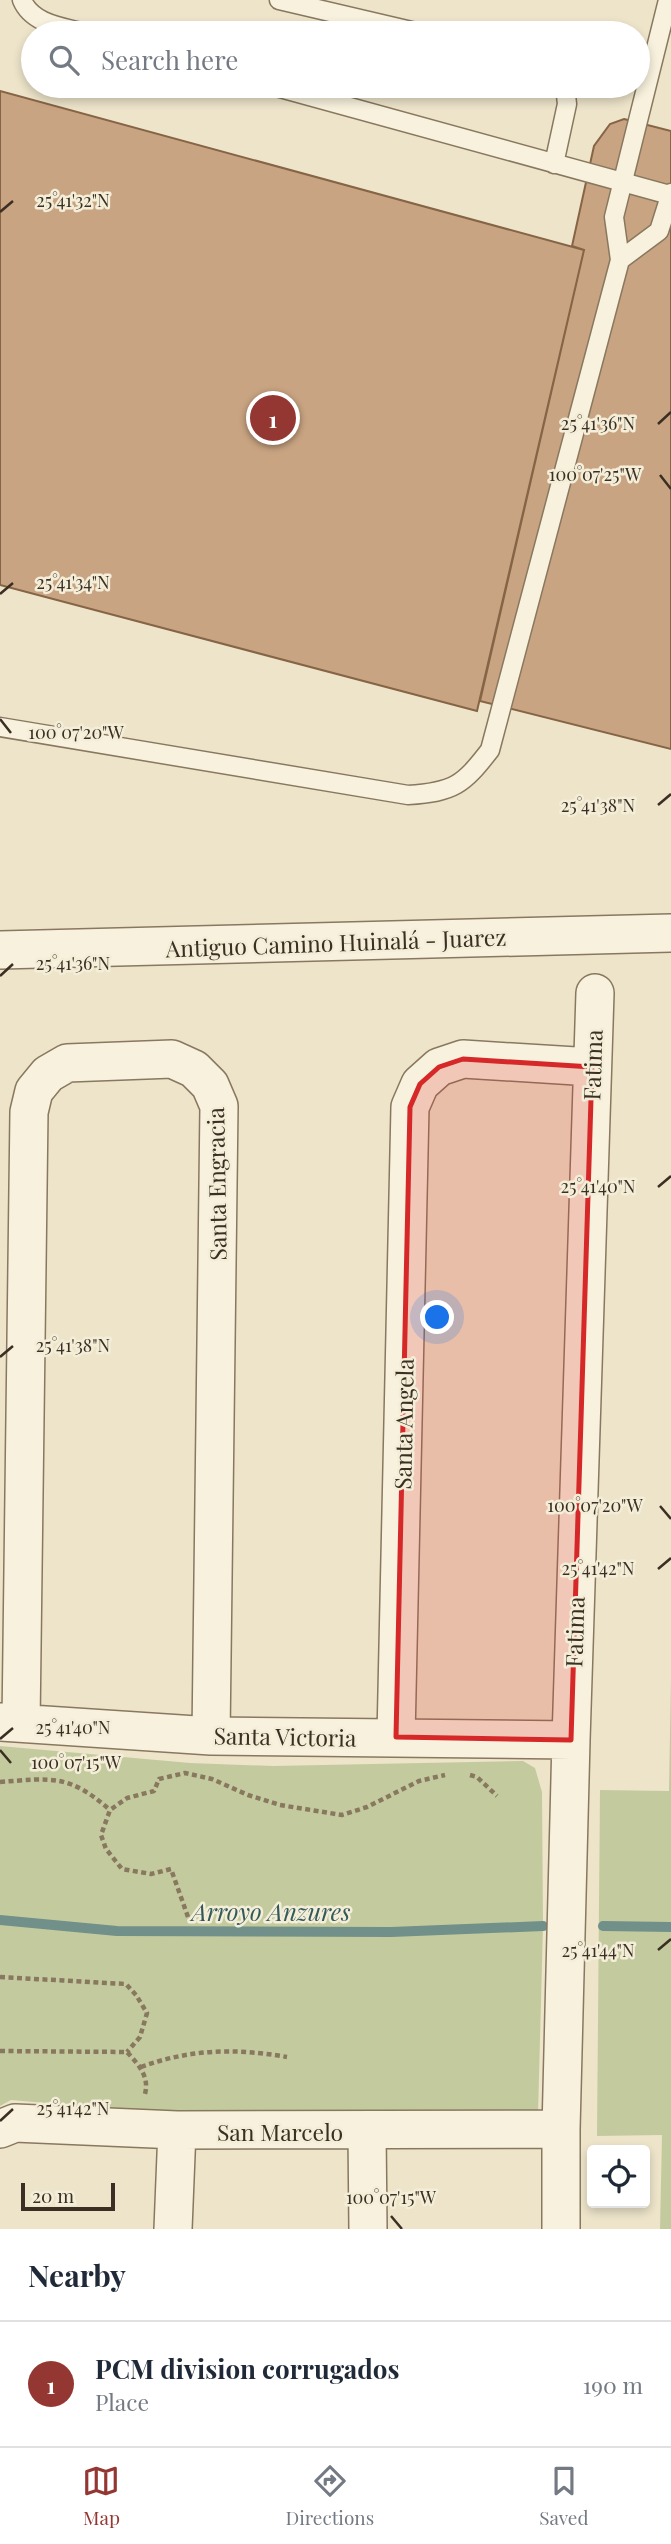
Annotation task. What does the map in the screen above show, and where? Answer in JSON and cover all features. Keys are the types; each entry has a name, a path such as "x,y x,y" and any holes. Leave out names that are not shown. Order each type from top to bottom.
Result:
{"street":[{"name":"Antiguo Camino Huinalá - Juarez","path":"0,950 671,933"},
{"name":"Fatima","path":"561,2229 570,1740 595,993"},
{"name":"Santa Engracia","path":"11,1723 29,1112 34,1091 48,1074 67,1063 172,1059 194,1069 210,1084 219,1106 211,1735"},
{"name":"Santa Angela","path":"396,1737 410,1107 420,1084 439,1067 463,1059 592,1067"},
{"name":"Santa Victoria","path":"11,1723 211,1735 570,1740"},
{"name":"San Marcelo","path":"0,2129 15,2123 177,2130 561,2129"},
{"path":"173,2229 177,2130"},
{"path":"367,2131 368,2229"}],"lane":[{"path":"22,0 40,21"},
{"path":"279,0 369,21"},
{"path":"650,71 668,0"},
{"path":"316,98 671,194 659,231 620,260"},
{"path":"554,164 566,98"},
{"path":"0,727 408,795 439,793 469,777 491,750 620,260 614,217 643,98"}],"path":[{"path":"188,1917 171,1869 151,1874 122,1869 106,1849 101,1835 110,1810 127,1798 154,1791 159,1779 185,1773 212,1779 279,1805 342,1815 368,1807 419,1781 456,1772"},
{"path":"466,1775 477,1777 497,1796"},
{"path":"0,1782 35,1779 63,1781 89,1792 110,1810"},
{"path":"0,1977 126,1984 147,2013 140,2037 127,2052"},
{"path":"141,2067 186,2054 242,2050 287,2057"},
{"path":"0,2051 127,2052 141,2067 147,2088 139,2107"}],"highlighted area":[{"path":"463,1059 592,1067 571,1740 396,1737 410,1107 420,1084 439,1067"}],"green space":[{"path":"671,1679 671,2229 660,2229 662,2135 597,2136 600,1790 669,1791"},
{"path":"0,1746 190,1763 273,1766 523,1761 535,1768 542,1792 543,1926 538,2114 164,2113 11,2100 0,2106"}],"building":[{"path":"0,91 584,250 477,711 0,585"},
{"path":"624,119 671,131 671,749 480,701 584,250 572,246 594,146 610,124"}],"waterway":[{"name":"Arroyo Anzures","path":"0,1920 117,1931 391,1932 543,1926"},
{"name":"Arroyo Anzures","path":"603,1926 671,1927"}],"place":[{"name":"PCM division corrugados","path":"273,418"}]}
